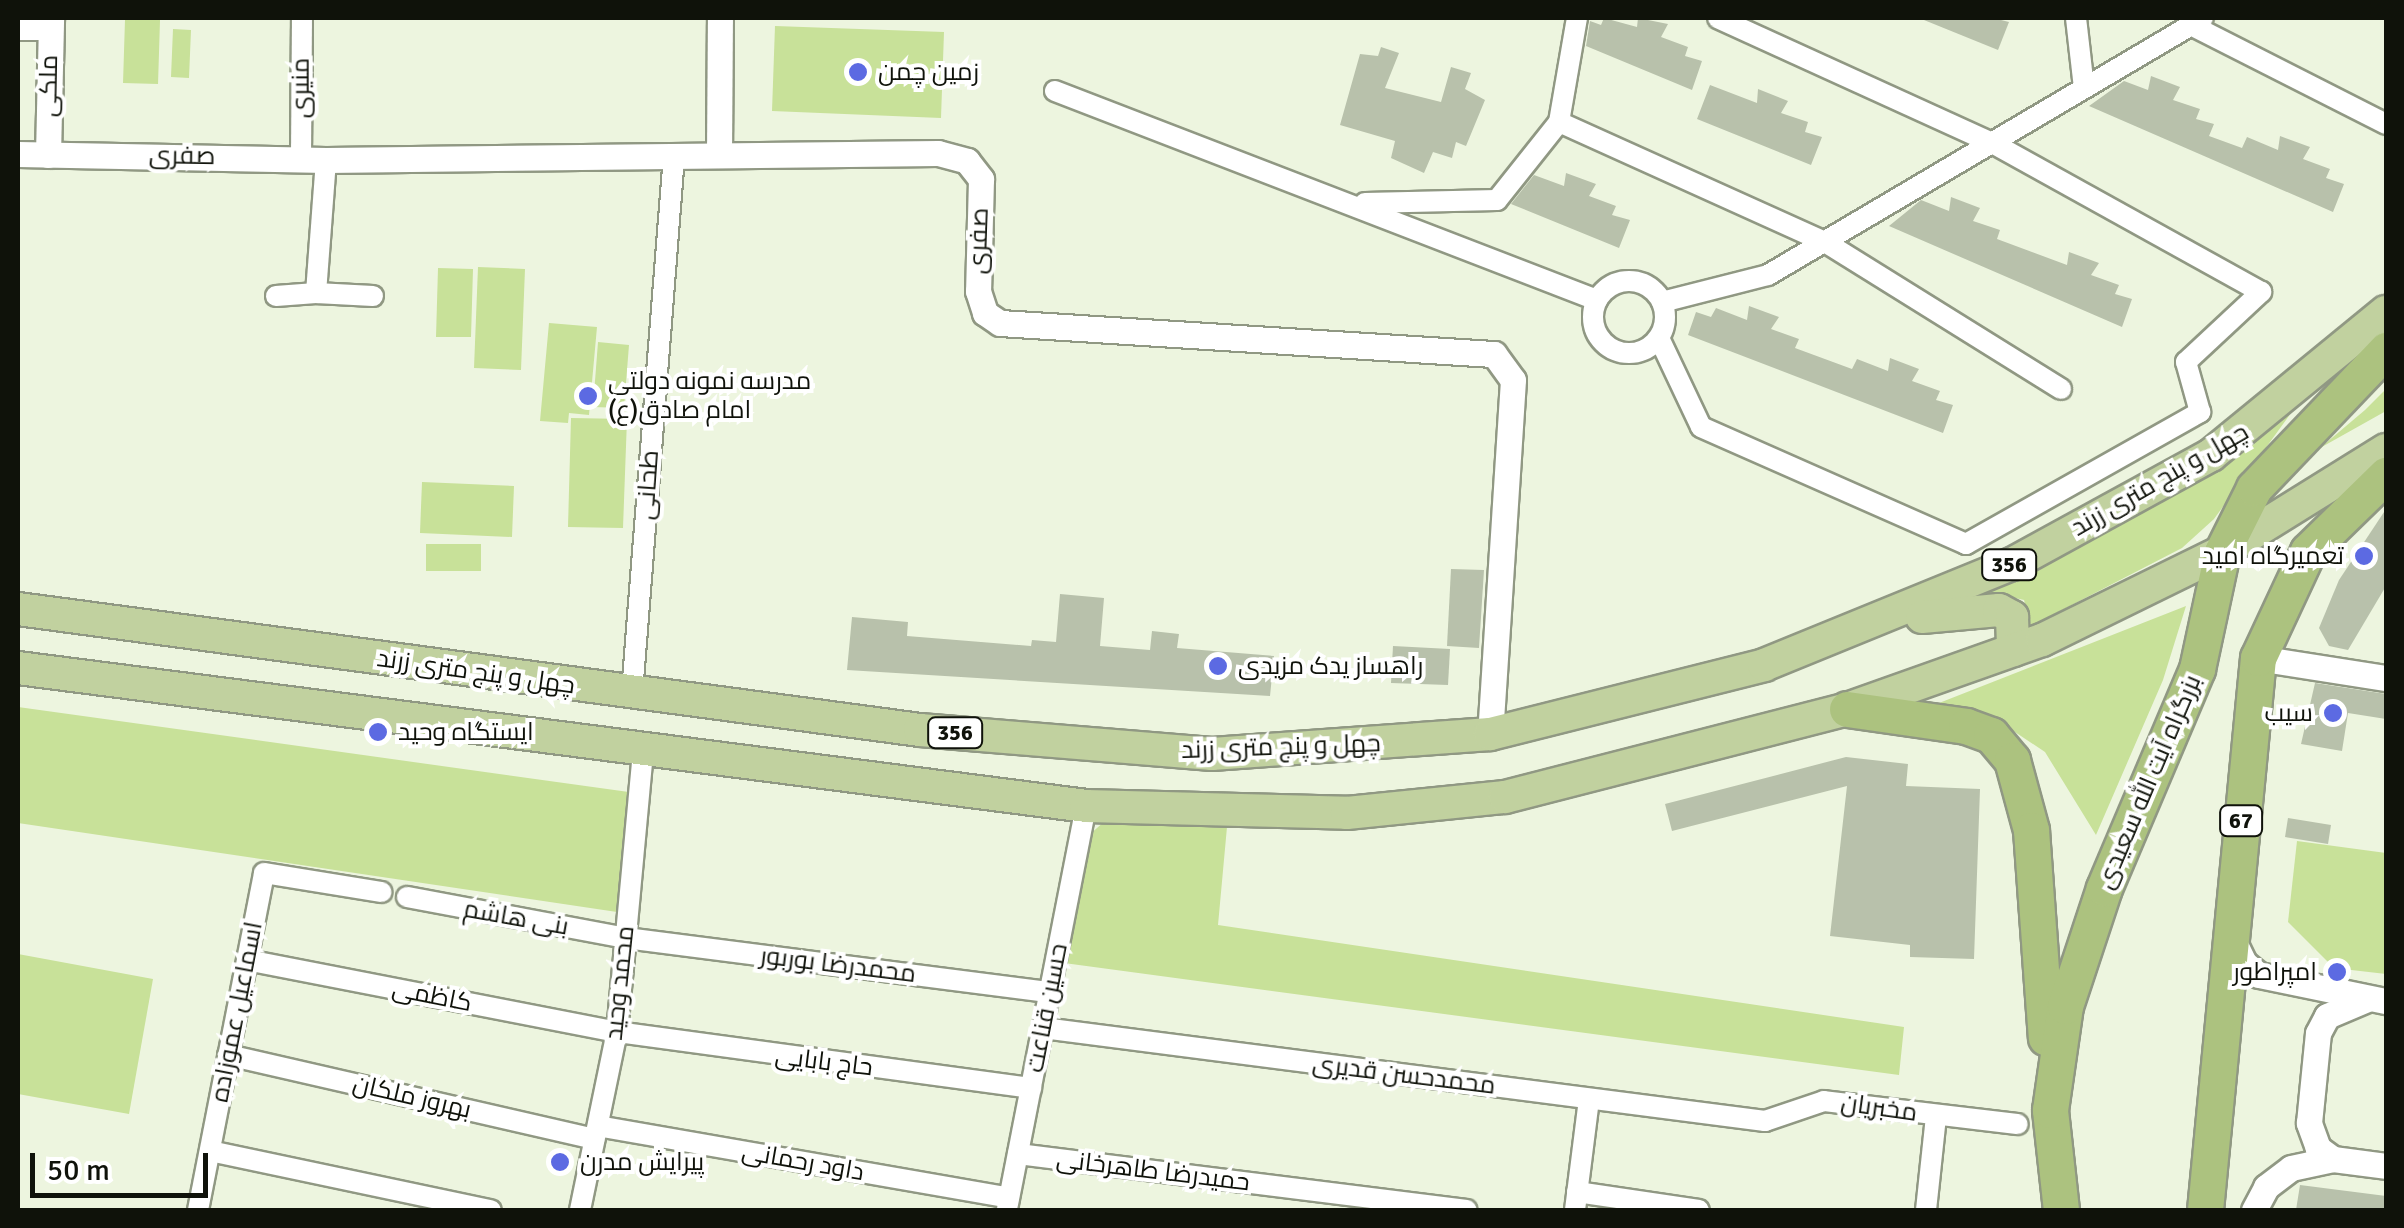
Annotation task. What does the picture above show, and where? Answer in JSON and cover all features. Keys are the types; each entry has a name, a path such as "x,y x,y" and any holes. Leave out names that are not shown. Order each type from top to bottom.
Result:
{"highway":[{"name":"بزرگراه آیت الله سعیدی","path":"2061,1210 2034,1117 2080,954 2197,669 2222,552 2254,488 2386,350"},
{"name":"67","path":"2205,1210 2258,658 2308,550 2386,475"},
{"path":"1847,709 1966,726 1991,735 2012,760 2032,830 2034,1117"}],"main road":[{"name":"چهل و پنج متری زرند","path":"18,609 920,730 1212,754 1490,734 1764,665 1882,622 2012,564 2131,499 2263,418 2386,312"},
{"name":"356","path":"18,668 643,754 1086,806 1348,814 1505,796 1847,709 2013,650 2222,552 2386,450"},
{"path":"1882,622 1999,610 2012,617 2013,650"}],"street":[{"name":"منیری","path":"302,18 313,159 316,294"},
{"path":"718,154 720,18"},
{"path":"1350,203 1497,200 1558,122 1577,18"},
{"path":"1662,302 1659,338 1701,427 1966,544 2200,412 2186,362 2261,292 1992,143 1718,18"},
{"path":"2076,18 2084,88"},
{"path":"1662,302 1768,275 2197,22 2386,124"},
{"path":"18,30 51,24"},
{"name":"ملکی","path":"48,155 51,24"},
{"path":"1055,92 1597,300"},
{"path":"1558,122 1825,242 2061,389"},
{"name":"صفری","path":"18,154 313,159 938,153 967,162 981,179 978,291 985,312 1000,323 1494,354 1513,380 1490,734"},
{"name":"طحانی","path":"632,694 674,156"},
{"path":"1659,338 1638,352 1614,350 1596,332 1597,300 1613,284 1634,281 1662,302"},
{"path":"276,296 373,296"},
{"path":"2258,658 2386,678"},
{"name":"محمد وحید","path":"580,1210 617,1032 643,754"},
{"name":"حسین قناعت","path":"1008,1204 1086,806"},
{"name":"اسماعیل عموزاده","path":"198,1210 264,873 381,892"},
{"name":"بنی هاشم","path":"407,898 626,938"},
{"path":"2230,934 2244,963 2259,975 2377,1000"},
{"name":"محمدرضا بوربور","path":"626,938 1050,992"},
{"name":"کاظمی","path":"247,960 617,1032"},
{"path":"2333,1159 2318,1148 2309,1124 2318,1033 2326,1016 2377,1000"},
{"name":"محمدحسن قدیری","path":"1043,1028 1765,1121"},
{"name":"حاج بابایی","path":"617,1032 1031,1088"},
{"name":"بهروز ملکان","path":"228,1056 596,1132"},
{"path":"1589,1099 1576,1201 1699,1210"},
{"name":"مخبریان","path":"1765,1121 1824,1100 1936,1116 2034,1117"},
{"name":"مخبریان","path":"1926,1210 1936,1116"},
{"name":"داود رحمانی","path":"596,1132 1008,1204"},
{"path":"210,1151 491,1210"},
{"name":"حمیدرضا طاهرخانی","path":"1018,1154 1467,1210"},
{"path":"2254,1210 2266,1187 2291,1168 2333,1159 2386,1166"}],"green space":[{"path":"125,19 160,20 158,84 123,83"},
{"name":"زمین چمن","path":"775,26 944,32 941,118 772,111"},
{"path":"173,29 191,30 189,78 171,77"},
{"path":"478,267 525,269 521,370 474,368"},
{"path":"438,268 473,269 471,337 436,337"},
{"path":"549,323 597,327 589,415 569,413 568,423 540,421"},
{"path":"598,342 629,345 624,408 593,407"},
{"path":"2386,389 2386,411 2320,448 2365,410"},
{"path":"2291,413 2214,519 2182,548 2031,626 2024,600 1975,589 2216,467"},
{"path":"571,418 627,419 623,528 568,527"},
{"path":"422,482 514,486 512,537 420,533"},
{"path":"426,544 481,544 481,571 426,571"},
{"path":"2186,606 2163,680 2096,835 2045,752 2000,722 1934,705"},
{"path":"18,707 636,793 617,912 18,823"},
{"path":"1105,821 1227,827 1218,925 1904,1027 1899,1075 1064,963 1089,835"},
{"path":"2297,841 2386,853 2386,974 2334,968 2288,922"},
{"path":"18,954 153,979 129,1114 18,1094"}],"building":[{"path":"1604,18 1637,27 1638,18 1668,24 1661,37 1688,47 1685,56 1702,61 1692,90 1586,46 1590,21 1601,25"},
{"path":"1919,18 1993,18 2009,22 1998,50"},
{"path":"1381,47 1399,53 1385,88 1441,102 1451,67 1471,73 1465,89 1485,100 1466,146 1456,142 1452,158 1433,152 1424,173 1391,158 1395,141 1340,125 1360,54 1378,56"},
{"path":"2151,76 2180,87 2173,100 2200,109 2196,119 2214,124 2209,136 2242,148 2247,137 2278,150 2280,136 2310,147 2303,159 2330,169 2326,178 2344,184 2333,212 2089,106 2124,81 2148,90"},
{"path":"1710,85 1757,103 1758,89 1788,101 1781,113 1808,122 1805,132 1822,137 1811,165 1697,119"},
{"path":"1566,173 1596,184 1589,196 1616,206 1612,215 1630,220 1619,248 1511,204 1534,175 1564,186"},
{"path":"1951,197 1980,208 1973,221 2000,230 1997,239 2067,265 2069,252 2099,263 2091,275 2119,285 2115,294 2132,299 2122,327 1889,226 1921,200 1949,211"},
{"path":"1749,306 1779,317 1771,329 1799,339 1795,348 1852,369 1857,359 1888,371 1890,358 1919,369 1912,381 1940,391 1936,400 1953,405 1943,433 1688,335 1696,312 1711,317 1716,308 1747,320"},
{"path":"2386,509 2386,586 2348,650 2329,646 2319,628 2339,580"},
{"path":"1451,569 1484,570 1479,648 1447,646"},
{"path":"1060,594 1104,598 1100,646 1150,650 1152,631 1179,634 1177,648 1274,656 1270,696 847,670 852,617 908,622 907,636 1031,646 1032,640 1056,642"},
{"path":"1393,646 1450,649 1448,685 1391,683"},
{"path":"2315,683 2386,694 2386,719 2348,713 2342,751 2301,744"},
{"path":"1846,757 1908,764 1906,786 1980,789 1974,959 1910,957 1910,945 1830,936 1847,786 1672,831 1665,804"},
{"path":"2288,818 2331,825 2328,844 2285,837"},
{"path":"2300,1185 2386,1196 2386,1210 2296,1210"}],"place":[{"name":"زمین چمن","path":"858,72"},
{"name":"مدرسه نمونه دولتی امام صادق(ع)","path":"588,396"},
{"name":"تعمیرگاه امید","path":"2364,556"},
{"name":"راهساز یدک مزیدی","path":"1218,666"},
{"name":"سیب","path":"2333,713"},
{"name":"ایستگاه وحید","path":"378,732"},
{"name":"امپراطور","path":"2337,972"},
{"name":"پیرایش مدرن","path":"560,1162"}]}
